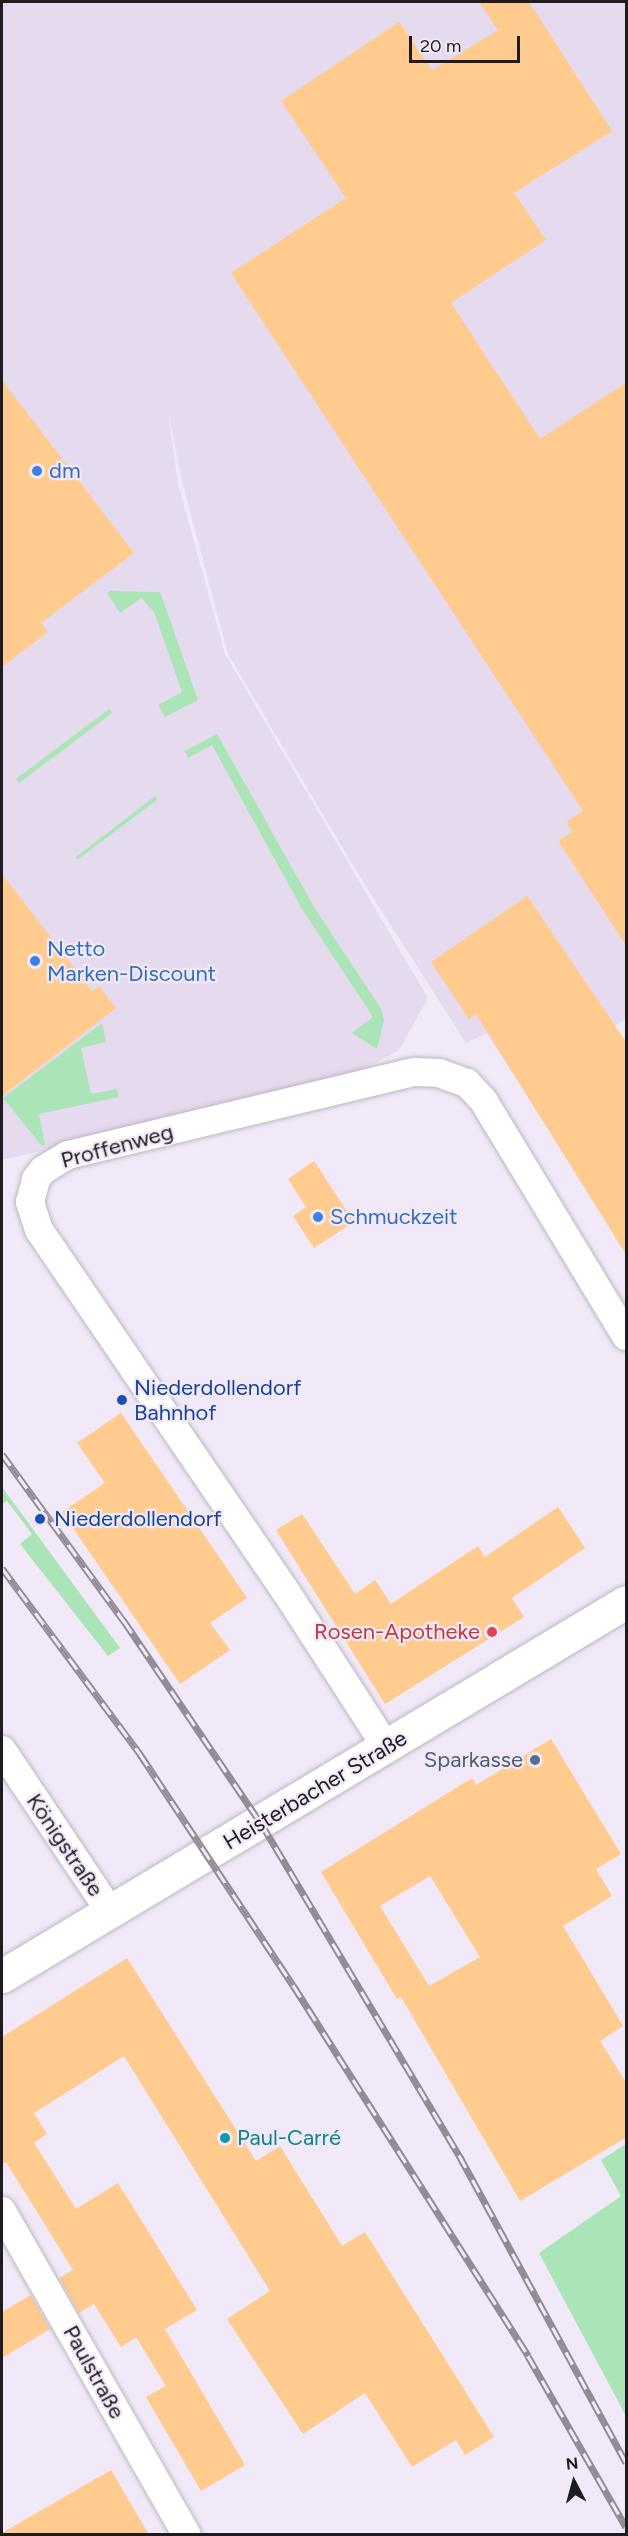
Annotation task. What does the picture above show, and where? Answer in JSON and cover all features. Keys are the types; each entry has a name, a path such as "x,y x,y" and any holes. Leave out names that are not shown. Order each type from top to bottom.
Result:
{"street":[{"name":"Proffenweg","path":"387,1748 286,1592 39,1230 30,1202 43,1170 68,1155 393,1079 414,1072 439,1073 467,1083 483,1100 627,1336"},
{"name":"Heisterbacher Straße","path":"2,1976 109,1910 387,1748 627,1602"},
{"name":"Königstraße","path":"2,1750 109,1910"},
{"name":"Paulstraße","path":"2,2211 186,2535"}],"shaded area":[{"path":"2,2 626,2 626,1019 518,1082 487,1033 466,1043 360,877 228,654 183,485 168,411 178,484 225,654 428,998 399,1050 343,1081 2,1160"}],"green space":[{"path":"110,591 160,592 198,700 165,717 158,705 182,692 154,612 141,598 120,613 107,593"},
{"path":"109,709 112,713 19,783 16,779"},
{"path":"217,734 314,907 381,1009 384,1021 377,1049 352,1033 373,1017 302,909 212,745 188,758 185,751"},
{"path":"155,796 157,800 77,860 76,857"},
{"path":"102,1023 106,1042 81,1048 91,1094 117,1089 119,1097 39,1114 45,1145 42,1146 3,1098"},
{"path":"2,1487 120,1648 108,1656 20,1544 32,1534 7,1501 2,1504"},
{"path":"626,2144 626,2416 539,2253 621,2196 601,2160"}],"building":[{"path":"479,2 529,2 612,131 514,193 546,240 451,303 540,439 627,382 627,947 558,841 573,832 566,822 583,811 231,273 346,198 281,101 399,22 432,70 498,30"},
{"name":"dm","path":"2,380 134,553 41,623 48,632 2,667"},
{"name":"Netto Marken-Discount","path":"2,874 92,991 99,986 116,1008 2,1096"},
{"path":"527,896 627,1043 627,1256 476,1014 469,1019 431,962"},
{"path":"314,1161 354,1222 314,1248 293,1216 306,1207 288,1179"},
{"path":"121,1413 247,1598 210,1623 230,1650 180,1684 62,1512 105,1483 77,1443"},
{"path":"558,1507 585,1548 512,1598 524,1617 385,1704 276,1530 302,1514 355,1594 375,1580 391,1604 478,1546 485,1557"},
{"path":"551,1739 621,1854 596,1869 612,1896 563,1926 623,2026 600,2041 627,2084 627,2137 520,2201 401,1997 397,1999 321,1872 472,1778 476,1785","holes":["430,1876 480,1957 429,1986 380,1906"]},
{"path":"127,1958 256,2161 280,2146 342,2246 365,2232 494,2437 465,2455 456,2440 412,2467 365,2393 303,2434 227,2319 270,2291 124,2056 34,2113 47,2134 34,2143 76,2209 118,2183 197,2310 165,2329 245,2465 201,2491 146,2397 166,2386 136,2337 121,2347 94,2304 79,2313 59,2278 73,2270 6,2162 2,2165 2,2037"},
{"path":"31,2295 50,2329 2,2358 2,2312"},
{"path":"111,2470 149,2535 2,2535 2,2533"}],"railway":[{"path":"2,1454 124,1621 261,1823 459,2155 626,2463"},
{"path":"2,1568 140,1754 293,1985 528,2356 626,2527"}],"place":[{"name":"dm","path":"37,471"},
{"name":"Netto Marken-Discount","path":"35,961"},
{"name":"Schmuckzeit","path":"318,1217"},
{"name":"Niederdollendorf Bahnhof","path":"122,1400"},
{"name":"Niederdollendorf","path":"40,1519"},
{"name":"Rosen-Apotheke","path":"492,1632"},
{"name":"Sparkasse","path":"535,1760"},
{"name":"Paul-Carré","path":"225,2138"}]}
